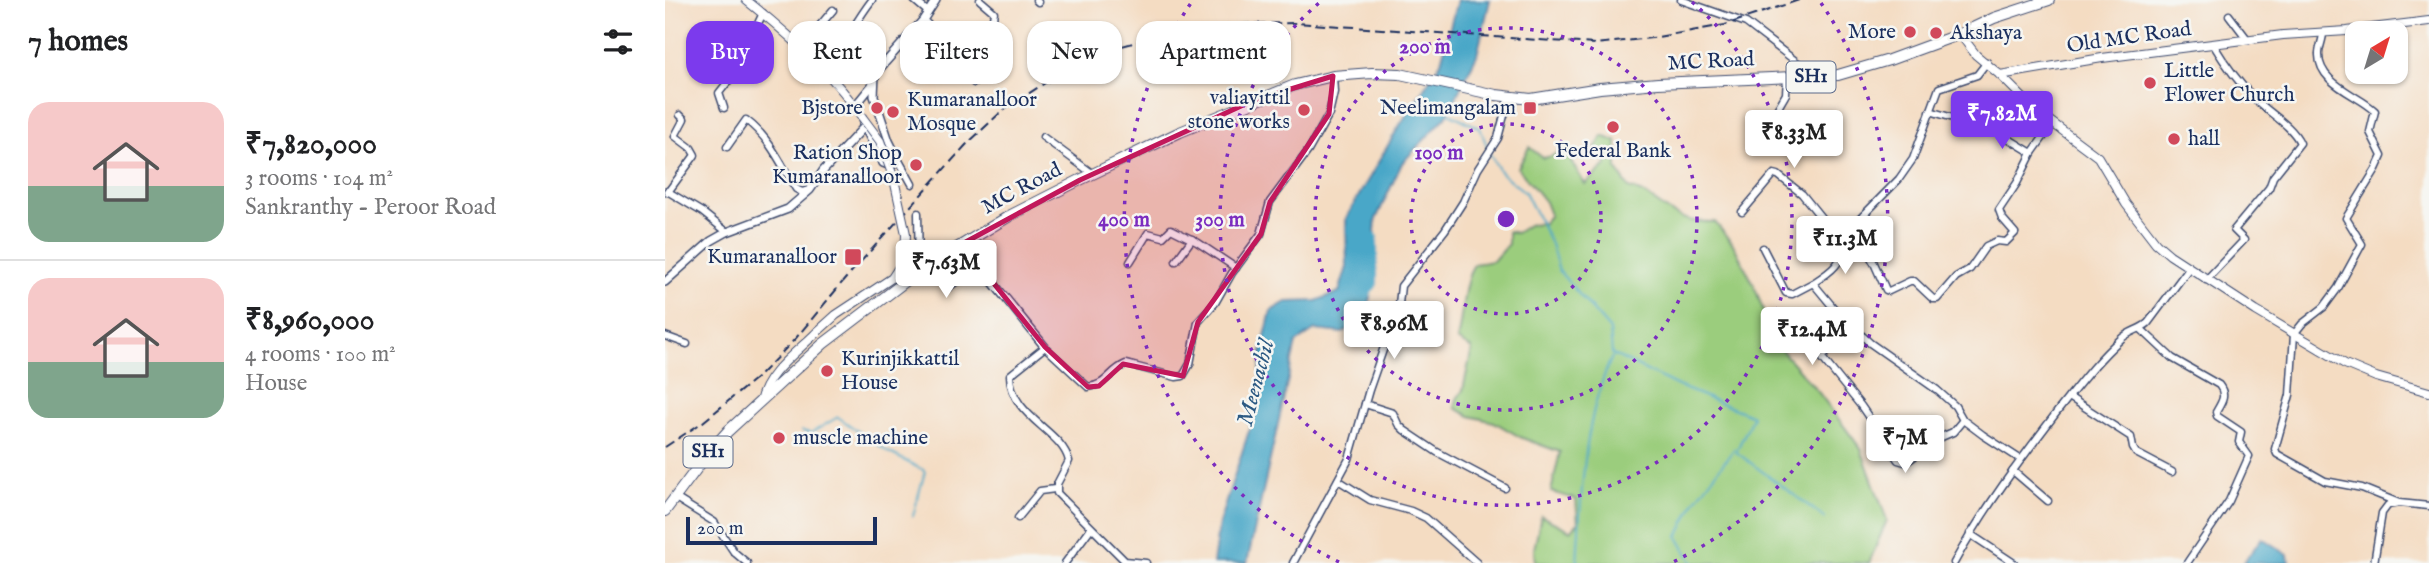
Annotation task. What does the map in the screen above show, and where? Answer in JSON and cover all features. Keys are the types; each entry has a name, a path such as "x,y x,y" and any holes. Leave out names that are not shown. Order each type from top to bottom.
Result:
{"main road":[{"path":"746,0 788,38"},
{"name":"MC Road","path":"665,511 709,452 760,401 823,345 919,271 1011,215 1093,174 1181,132 1295,85 1333,76 1372,72 1399,74 1509,97 1531,99 1600,88 1658,83 1838,75 1871,66 1960,34 1994,18 2049,0"},
{"name":"Old MC Road","path":"2000,75 2283,35 2429,21"},
{"path":"1960,34 1969,48 2052,125 2098,157 2126,204 2156,243 2206,280 2345,364 2376,377 2429,392"},
{"path":"760,401 763,388 795,353 836,314 892,278 905,258 906,233 894,179 880,142 855,106 834,84"}],"street":[{"path":"857,21 872,0"},
{"path":"914,0 928,12"},
{"path":"912,184 889,141 873,85 875,74 923,20 936,0"},
{"path":"980,0 994,12 992,21"},
{"path":"1681,0 1746,23 1816,76"},
{"path":"823,21 833,9"},
{"path":"724,108 719,93 734,74 763,13"},
{"path":"2229,15 2248,40"},
{"path":"2323,33 2319,54 2321,63 2337,86 2375,111 2370,132 2382,156 2346,218 2361,244 2338,288 2324,307 2294,334 2290,395 2275,452 2325,481 2362,488 2399,503"},
{"path":"2206,280 2244,240 2234,230 2300,146 2290,130 2254,99 2232,74 2213,44"},
{"path":"1840,241 1899,179 1913,159 1938,88 1976,75 1987,62"},
{"path":"962,244 1045,346 1087,387 1098,386 1126,364 1176,377 1183,376 1190,364 1198,322 1215,303 1261,234 1270,202 1308,152 1329,114 1334,92 1333,76"},
{"path":"1775,147 1788,125 1777,118 1775,113 1786,93 1787,77"},
{"path":"855,106 873,85"},
{"path":"1293,563 1349,459 1399,304 1401,286 1457,212 1501,129 1509,97"},
{"path":"1930,111 1996,131 2032,153"},
{"path":"680,115 684,119 675,136 691,148 695,155 667,191 702,212 727,232"},
{"path":"862,117 864,127 883,163 891,166 897,157"},
{"path":"727,147 746,120 757,128 769,144 796,189 802,192 810,190"},
{"path":"1853,225 1886,290 1914,281 1933,299 1937,299 1956,277 1970,269 1986,246 1997,241 2006,242 2015,233 2002,218 1999,210 2032,153 2052,125"},
{"path":"665,282 711,242 727,232 788,209 810,190 864,127"},
{"path":"1043,137 1093,174"},
{"path":"1742,212 1774,174 1803,194 1840,241 1840,259 1835,268 1792,294 1786,293 1763,248"},
{"path":"918,213 919,271"},
{"path":"1130,262 1148,233 1163,237 1171,229 1192,239 1236,268"},
{"path":"1176,261 1192,239"},
{"path":"931,265 949,287 969,272"},
{"path":"1954,563 2020,459 2122,338 2148,323 2189,268"},
{"path":"1813,283 1850,325 1870,343 1937,390 1955,406 1963,420 2020,459"},
{"path":"1850,325 1823,359 1861,406 1898,460 1909,460 1939,438 1953,432 1963,420"},
{"path":"2141,329 2172,358 2219,385 2223,390 2224,400 2216,412 2217,416 2241,432 2239,442 2249,456 2229,500 2187,563"},
{"path":"665,336 687,344"},
{"path":"1045,346 1009,377 1022,406 1067,453 1069,461 1055,489"},
{"path":"795,353 804,363"},
{"path":"783,366 791,376"},
{"path":"2070,397 2131,437 2136,453 2172,472"},
{"path":"1365,404 1393,413 1404,430 1437,452 1505,488"},
{"path":"2013,471 2048,500"},
{"path":"1338,480 1370,500 1426,518 1477,563"},
{"path":"1018,518 1040,491 1055,489"},
{"path":"1055,489 1063,501 1124,562 1146,563"},
{"path":"674,497 714,522 734,552 747,563"},
{"path":"2374,563 2382,513 2388,505 2399,503 2429,506"},
{"path":"1065,563 1091,528"},
{"path":"1970,534 2014,563"}],"highlighted area":[{"path":"1333,76 1329,114 1270,202 1261,234 1198,322 1183,376 1123,364 1099,386 1088,387 1045,347 962,244 1080,180 1252,101"}],"green space":[{"path":"1603,136 1617,142 1617,169 1629,188 1644,194 1680,217 1715,222 1733,244 1754,285 1775,343 1819,393 1861,449 1887,520 1869,563 1535,563 1534,549 1541,516 1571,531 1578,523 1576,499 1551,492 1560,452 1522,438 1494,422 1470,416 1455,408 1463,390 1472,349 1457,340 1465,291 1474,264 1493,261 1508,244 1508,231 1516,233 1528,225 1543,223 1550,215 1545,202 1518,168 1529,147 1543,158 1563,149 1585,184 1607,164 1595,148"}],"water":[{"path":"1457,0 1490,0 1477,55 1446,117 1402,163 1376,219 1369,313 1343,333 1315,330 1296,343 1247,563 1213,563 1219,523 1258,403 1262,349 1271,311 1286,302 1316,301 1339,292 1347,267 1346,218 1398,128 1441,62"},
{"path":"2262,538 2288,555 2289,563 2243,563"}],"waterway":[{"path":"1449,113 1480,128 1488,149"},
{"path":"1490,154 1501,173 1525,192 1551,244 1559,271 1610,330 1612,354 1678,386 1753,416 1736,452 1825,518"},
{"name":"Meenachil","path":"1362,297 1372,283 1372,238"},
{"path":"1577,563 1582,485 1589,432 1602,381 1612,357"},
{"path":"802,431 811,433 838,417 888,452 925,471 913,516"},
{"path":"1693,563 1678,537 1695,501 1734,449"}],"railway":[{"path":"665,447 703,422 761,374 966,145 1003,110 1045,83 1122,46 1164,35 1233,24 1297,23 1595,44 1652,38 1725,25 1799,0"}],"place":[{"name":"More","path":"1910,32"},
{"name":"Akshaya","path":"1936,33"},
{"name":"Little Flower Church","path":"2150,83"},
{"name":"Bjstore","path":"877,108"},
{"name":"Neelimangalam","path":"1530,108"},
{"name":"valiayittil stone works","path":"1304,110"},
{"name":"Kumaranalloor Mosque","path":"893,112"},
{"name":"Federal Bank","path":"1613,127"},
{"name":"hall","path":"2174,139"},
{"name":"Ration Shop Kumaranalloor","path":"916,165"},
{"name":"Kumaranalloor","path":"853,257"},
{"name":"Kurinjikkattil House","path":"827,371"},
{"name":"muscle machine","path":"779,438"}]}
